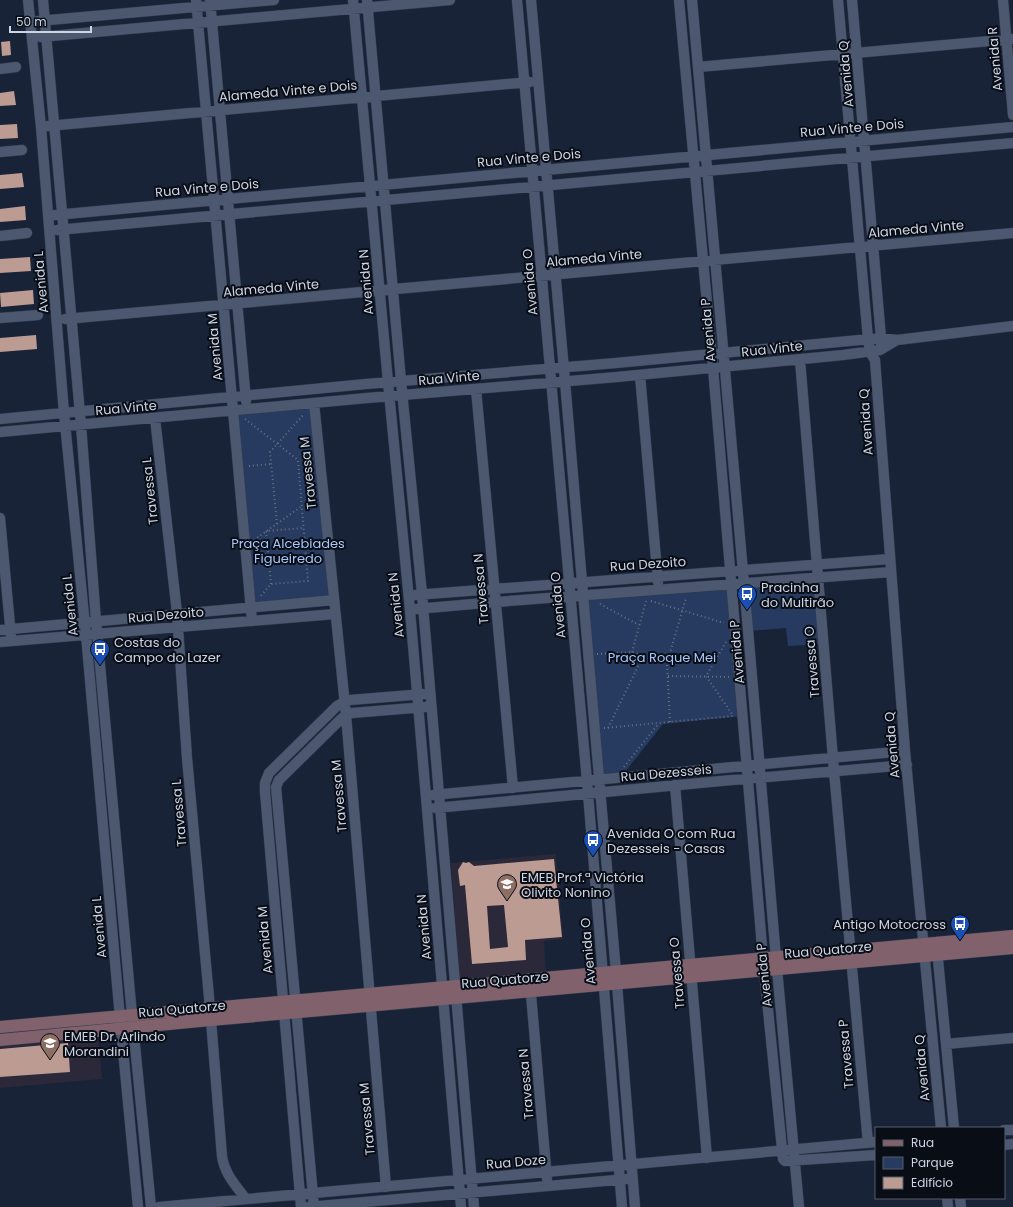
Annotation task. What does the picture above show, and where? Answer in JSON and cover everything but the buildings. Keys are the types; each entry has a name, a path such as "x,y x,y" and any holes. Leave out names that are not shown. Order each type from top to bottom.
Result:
{"street":[{"name":"Avenida L","path":"28,0 41,127 64,413 86,635 106,862 151,1207"},
{"name":"Avenida L","path":"43,0 118,860 126,1022 138,1207"},
{"path":"30,22 197,4 274,0"},
{"path":"32,38 212,22 354,4 450,0"},
{"name":"Avenida O","path":"517,0 587,781 622,1207"},
{"name":"Avenida O","path":"531,0 617,978 635,1207"},
{"name":"Avenida P","path":"679,0 712,354 730,584 739,677 737,715 746,766 763,965 783,1156"},
{"name":"Avenida P","path":"692,0 743,570 776,963 799,1207"},
{"name":"Avenida Q","path":"838,0 868,339 875,354 905,751 940,1127"},
{"name":"Avenida Q","path":"852,0 881,338 875,354"},
{"name":"Avenida R","path":"1003,0 1010,39 1013,115"},
{"name":"Avenida M","path":"210,3 246,409"},
{"name":"Avenida M","path":"197,4 238,467 252,607 252,621"},
{"name":"Avenida N","path":"354,4 379,291 419,708 461,1207"},
{"name":"Avenida N","path":"367,4 402,395 422,594 474,1207"},
{"path":"698,67 1010,39"},
{"path":"0,69 16,67"},
{"name":"Alameda Vinte e Dois","path":"41,127 538,82"},
{"name":"Rua Vinte e Dois","path":"48,215 1013,127"},
{"path":"49,231 1013,143"},
{"path":"0,152 22,150"},
{"name":"Alameda Vinte","path":"57,320 1013,233"},
{"path":"0,236 27,234"},
{"path":"0,318 38,315"},
{"name":"Rua Vinte","path":"0,419 245,395 868,339 881,338 897,340 1013,326"},
{"name":"Rua Vinte","path":"0,432 389,396 875,354 897,340"},
{"name":"Travessa O","path":"800,360 850,957"},
{"path":"640,375 658,590"},
{"name":"Travessa N","path":"476,389 513,788"},
{"name":"Travessa M","path":"314,403 346,715 386,1187"},
{"name":"Travessa L","path":"155,418 177,613 187,758 223,1164 226,1171 246,1199"},
{"path":"724,506 737,506"},
{"path":"0,518 5,630 11,641"},
{"name":"Rua Dezoito","path":"408,595 890,560"},
{"name":"Rua Dezoito","path":"410,610 496,602 891,572"},
{"name":"Rua Dezoito","path":"5,630 177,613 334,600"},
{"name":"Rua Dezoito","path":"0,642 335,614"},
{"path":"737,661 750,658"},
{"path":"430,694 350,700 344,702 337,706 269,773 265,783 276,787 279,780 346,715 352,713 431,706"},
{"name":"Rua Dezesseis","path":"426,796 905,751"},
{"name":"Rua Dezesseis","path":"427,809 747,778 907,765"},
{"name":"Avenida M","path":"265,783 290,1007 313,1193 312,1207"},
{"name":"Travessa O","path":"674,785 707,1158"},
{"name":"Avenida M","path":"276,787 301,1207"},
{"path":"106,862 118,860"},
{"name":"Rua Quatorze","path":"937,949 1013,936"},
{"name":"Rua Quatorze","path":"0,1040 126,1022 210,1014 924,950 1013,948"},
{"name":"Avenida Q","path":"937,949 954,1127"},
{"name":"Travessa P","path":"850,957 872,1142"},
{"name":"Travessa N","path":"531,986 548,1186"},
{"name":"Rua Quatorze","path":"0,1027 126,1022"},
{"path":"946,1044 1013,1038"},
{"name":"Rua Doze","path":"783,1156 794,1150 872,1142"},
{"name":"Rua Doze","path":"159,1207 707,1158 783,1156 795,1160 875,1155"},
{"name":"Rua Doze","path":"312,1207 632,1179"}],"path":[{"path":"277,524 270,452 314,403"},
{"path":"233,411 298,460 308,580 271,584 266,531"},
{"path":"238,467 271,464"},
{"path":"246,546 302,506"},
{"path":"266,531 304,528"},
{"path":"670,722 667,662 690,587"},
{"path":"583,596 639,625"},
{"path":"632,652 646,600 734,626 706,676"},
{"path":"588,654 632,652 667,662"},
{"path":"608,728 643,656"},
{"path":"668,676 739,677"},
{"path":"706,676 737,715"},
{"path":"595,729 737,715"},
{"path":"615,778 659,723"}],"shaded area":[{"name":"EMEB Prof.ª Victória Olivito Nonino","path":"556,854 563,939 544,941 546,975 460,981 451,863"},
{"name":"EMEB Dr. Arlindo Morandini","path":"98,1033 102,1079 0,1088 0,1042"}],"green space":[{"name":"Praça Alcebiades Figueiredo","path":"315,403 334,600 252,606 234,411"},
{"path":"818,578 824,644 788,646 786,628 748,631 744,583"},
{"name":"Praça Roque Mei","path":"730,584 742,716 663,724 621,777 599,780 583,596"}],"place":[{"name":"Pracinha do Multirão","path":"747,611"},
{"name":"Costas do Campo do Lazer","path":"100,666"},
{"name":"Avenida O com Rua Dezesseis - Casas","path":"593,857"},
{"name":"EMEB Prof.ª Victória Olivito Nonino","path":"507,901"},
{"name":"Antigo Motocross","path":"960,941"},
{"name":"EMEB Dr. Arlindo Morandini","path":"50,1060"}]}
